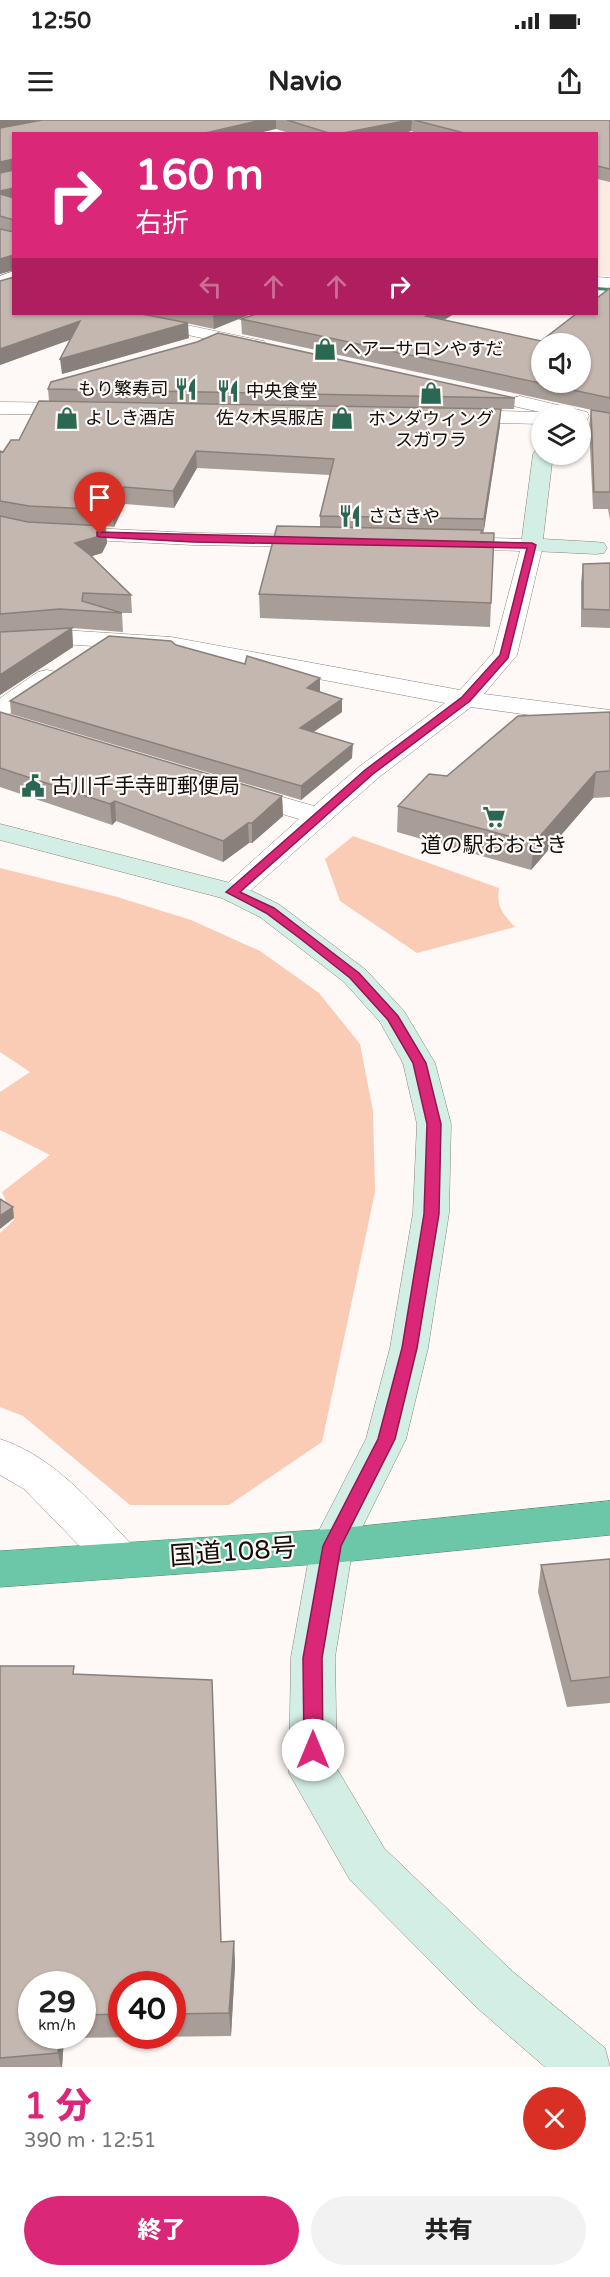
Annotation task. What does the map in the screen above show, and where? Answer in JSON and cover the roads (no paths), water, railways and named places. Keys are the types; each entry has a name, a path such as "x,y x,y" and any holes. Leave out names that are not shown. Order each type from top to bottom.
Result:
{"highway":[{"name":"国道108号","path":"0,1569 332,1546 610,1518"}],"street":[{"path":"118,315 277,349"},
{"path":"192,347 249,322"},
{"path":"0,400 37,390"},
{"path":"498,398 531,405"},
{"path":"0,408 94,410"},
{"path":"435,416 531,418"},
{"path":"232,892 369,772 466,699 505,656 532,545 542,465"},
{"path":"0,525 30,531 147,537 344,541"},
{"path":"425,542 596,548"},
{"path":"0,640 62,637 171,644 466,699 610,718"},
{"path":"0,709 104,640"},
{"path":"216,785 318,816"},
{"path":"0,832 232,892 270,910 355,976 393,1018 419,1063 434,1124 431,1214 410,1348 386,1439 332,1546 313,1658 313,1773 367,1864 494,1989 584,2066"},
{"path":"0,1455 39,1478 120,1560"}],"waterway":[{"path":"598,288 610,289"}],"place":[{"name":"ヘアーサロンやすだ","path":"325,349"},
{"name":"もり繁寿司","path":"186,389"},
{"name":"中央食堂","path":"228,391"},
{"name":"ホンダウィング スガワラ","path":"431,393"},
{"name":"よしき酒店","path":"67,418"},
{"name":"佐々木呉服店","path":"342,418"},
{"name":"ささきや","path":"350,516"},
{"name":"古川千手寺町郵便局","path":"33,786"},
{"name":"道の駅おおさき","path":"494,817"}]}
